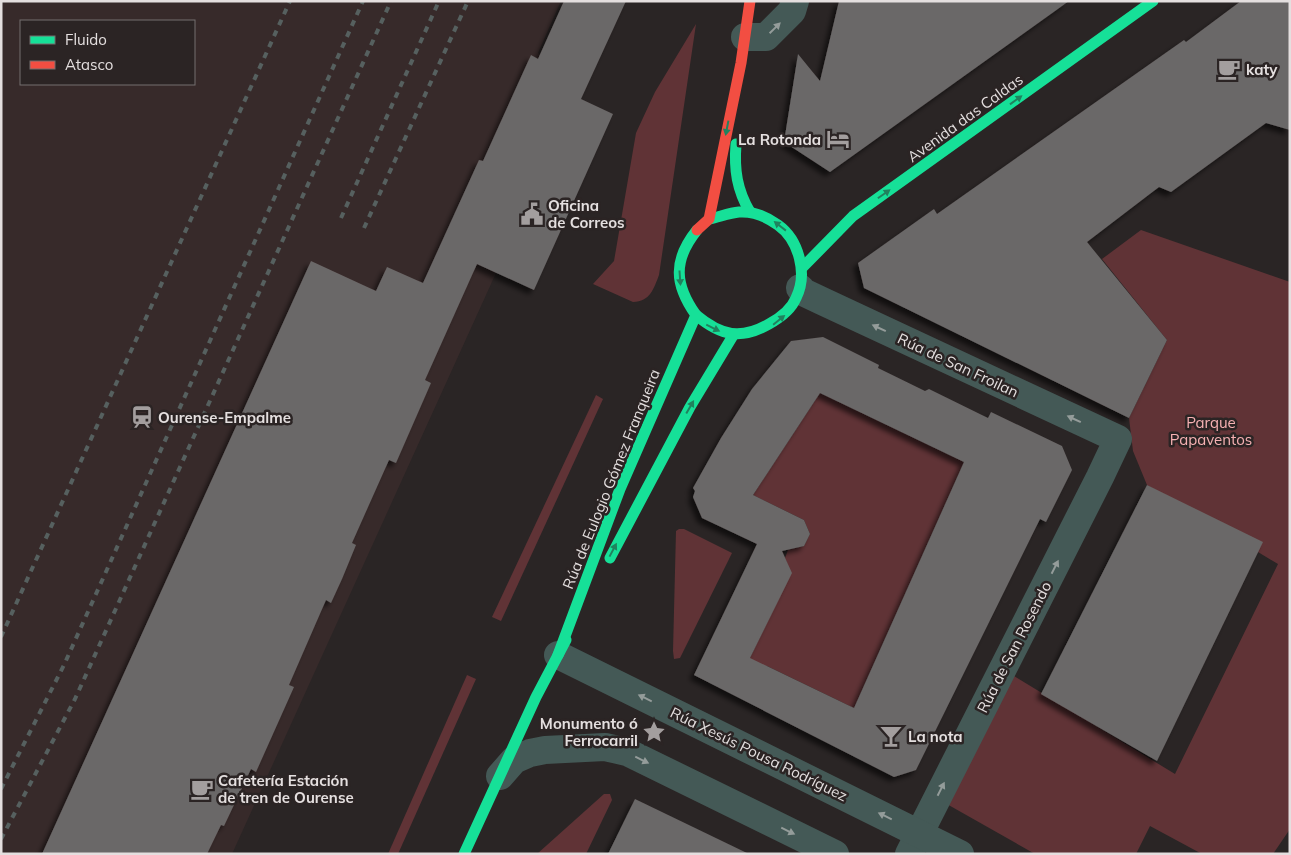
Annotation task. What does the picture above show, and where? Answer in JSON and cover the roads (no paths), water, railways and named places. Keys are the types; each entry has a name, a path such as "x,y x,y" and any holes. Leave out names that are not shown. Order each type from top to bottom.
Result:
{"main road":[{"path":"709,219 741,63 750,1"},
{"name":"Avenida das Caldas","path":"801,278 853,216 1153,1"},
{"path":"741,63 736,179 741,198 750,212"},
{"path":"737,210 769,218 786,230 799,253 801,278 794,304 786,315 768,328 750,334 734,334 711,328 688,306 681,288 679,263 688,239 700,226 709,219 737,210"},
{"name":"Rúa de Eulogio Gómez Franqueira","path":"558,655 620,489 696,315"},
{"name":"Rúa de Eulogio Gómez Franqueira","path":"464,854 536,697 690,407 734,334"}],"street":[{"path":"745,36 766,37 792,12 796,1"},
{"name":"Rúa de San Froilan","path":"801,278 803,292 822,302 1118,439"},
{"name":"Rúa de San Rosendo","path":"914,843 1118,439"},
{"name":"Rúa Xesús Pousa Rodríguez","path":"558,655 914,843 960,854"},
{"path":"500,776 514,760 530,753 545,750 605,747 627,752 835,854"}],"railway":[{"path":"1,637 290,1"},
{"path":"1,789 64,665 363,1"},
{"path":"1,839 75,699 391,1"},
{"path":"341,218 439,1"},
{"path":"364,228 468,1"}],"place":[{"name":"katy","path":"1229,69"},
{"name":"La Rotonda","path":"838,139"},
{"name":"Oficina de Correos","path":"532,214"},
{"name":"Ourense-Empalme","path":"142,417"},
{"name":"Monumento ó Ferrocarril","path":"654,732"},
{"name":"La nota","path":"891,736"},
{"name":"Cafetería Estación de tren de Ourense","path":"202,789"}],"park label":[{"name":"Parque Papaventos","path":"1211,430"}]}
